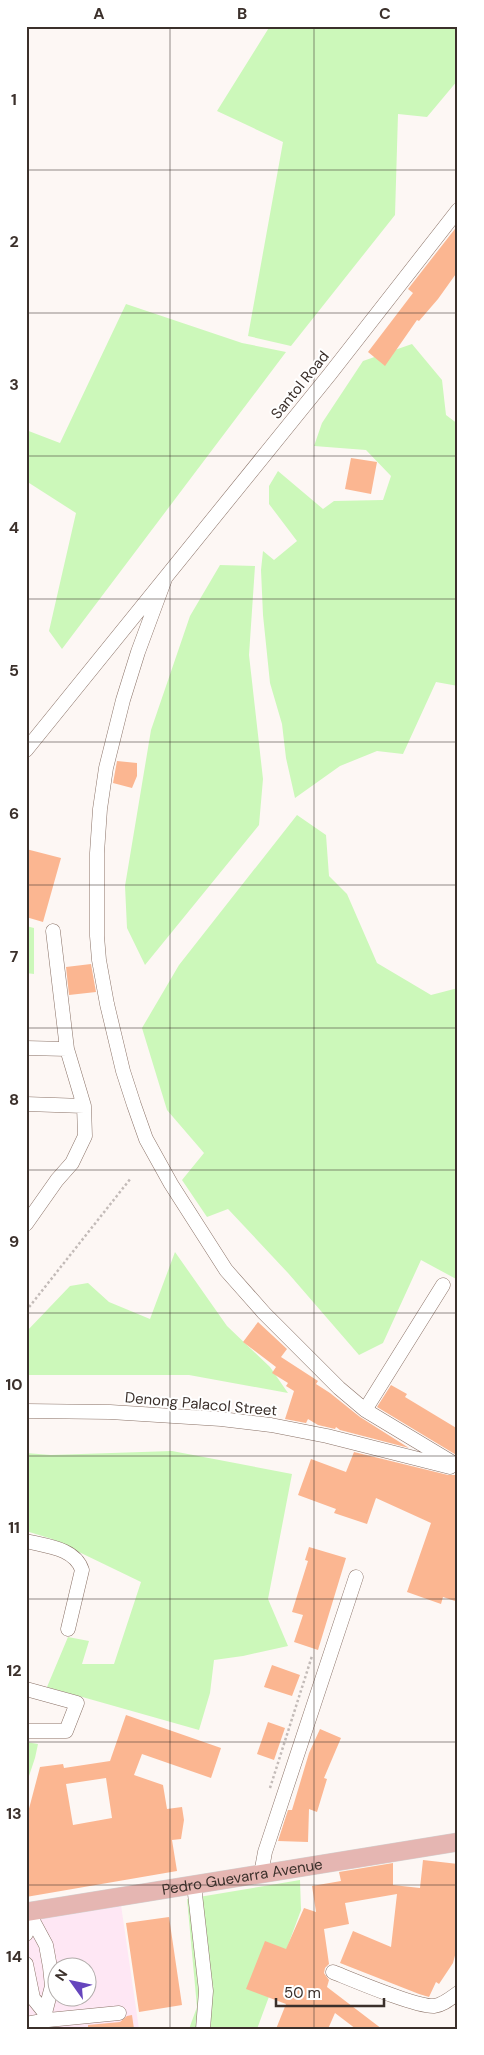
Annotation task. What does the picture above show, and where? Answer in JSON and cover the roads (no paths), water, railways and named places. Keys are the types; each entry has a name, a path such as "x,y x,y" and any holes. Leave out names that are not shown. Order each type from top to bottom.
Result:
{"main road":[{"name":"Pedro Guevarra Avenue","path":"29,1914 458,1842"}],"street":[{"name":"Santol Road","path":"26,750 165,579 458,210"},
{"path":"165,579 138,652 123,700 106,768 100,809 97,853 97,936 107,1004 123,1071 146,1139 170,1184 226,1270 289,1340 339,1388 365,1410 458,1468"},
{"path":"26,1224 57,1180 72,1163 85,1136 84,1106 67,1049 53,931"},
{"path":"26,1048 67,1049"},
{"path":"26,1104 84,1106"},
{"path":"365,1410 443,1285"},
{"name":"Denong Palacol Street","path":"26,1411 110,1412 222,1419 271,1425 327,1436 458,1468"},
{"path":"26,1541 70,1554 80,1562 82,1570 68,1629"},
{"path":"261,1874 265,1852 356,1577"},
{"path":"26,1688 77,1703 66,1731 26,1731"},
{"path":"194,1886 206,1991 203,2029"},
{"path":"26,1934 29,1914"},
{"path":"29,1914 43,1940 50,1967 52,1986 47,2017"},
{"path":"26,1964 33,1998 47,2017"},
{"path":"333,1972 413,2001 433,2006 446,2002 458,1993"},
{"path":"26,2024 47,2017 119,2013"}]}
